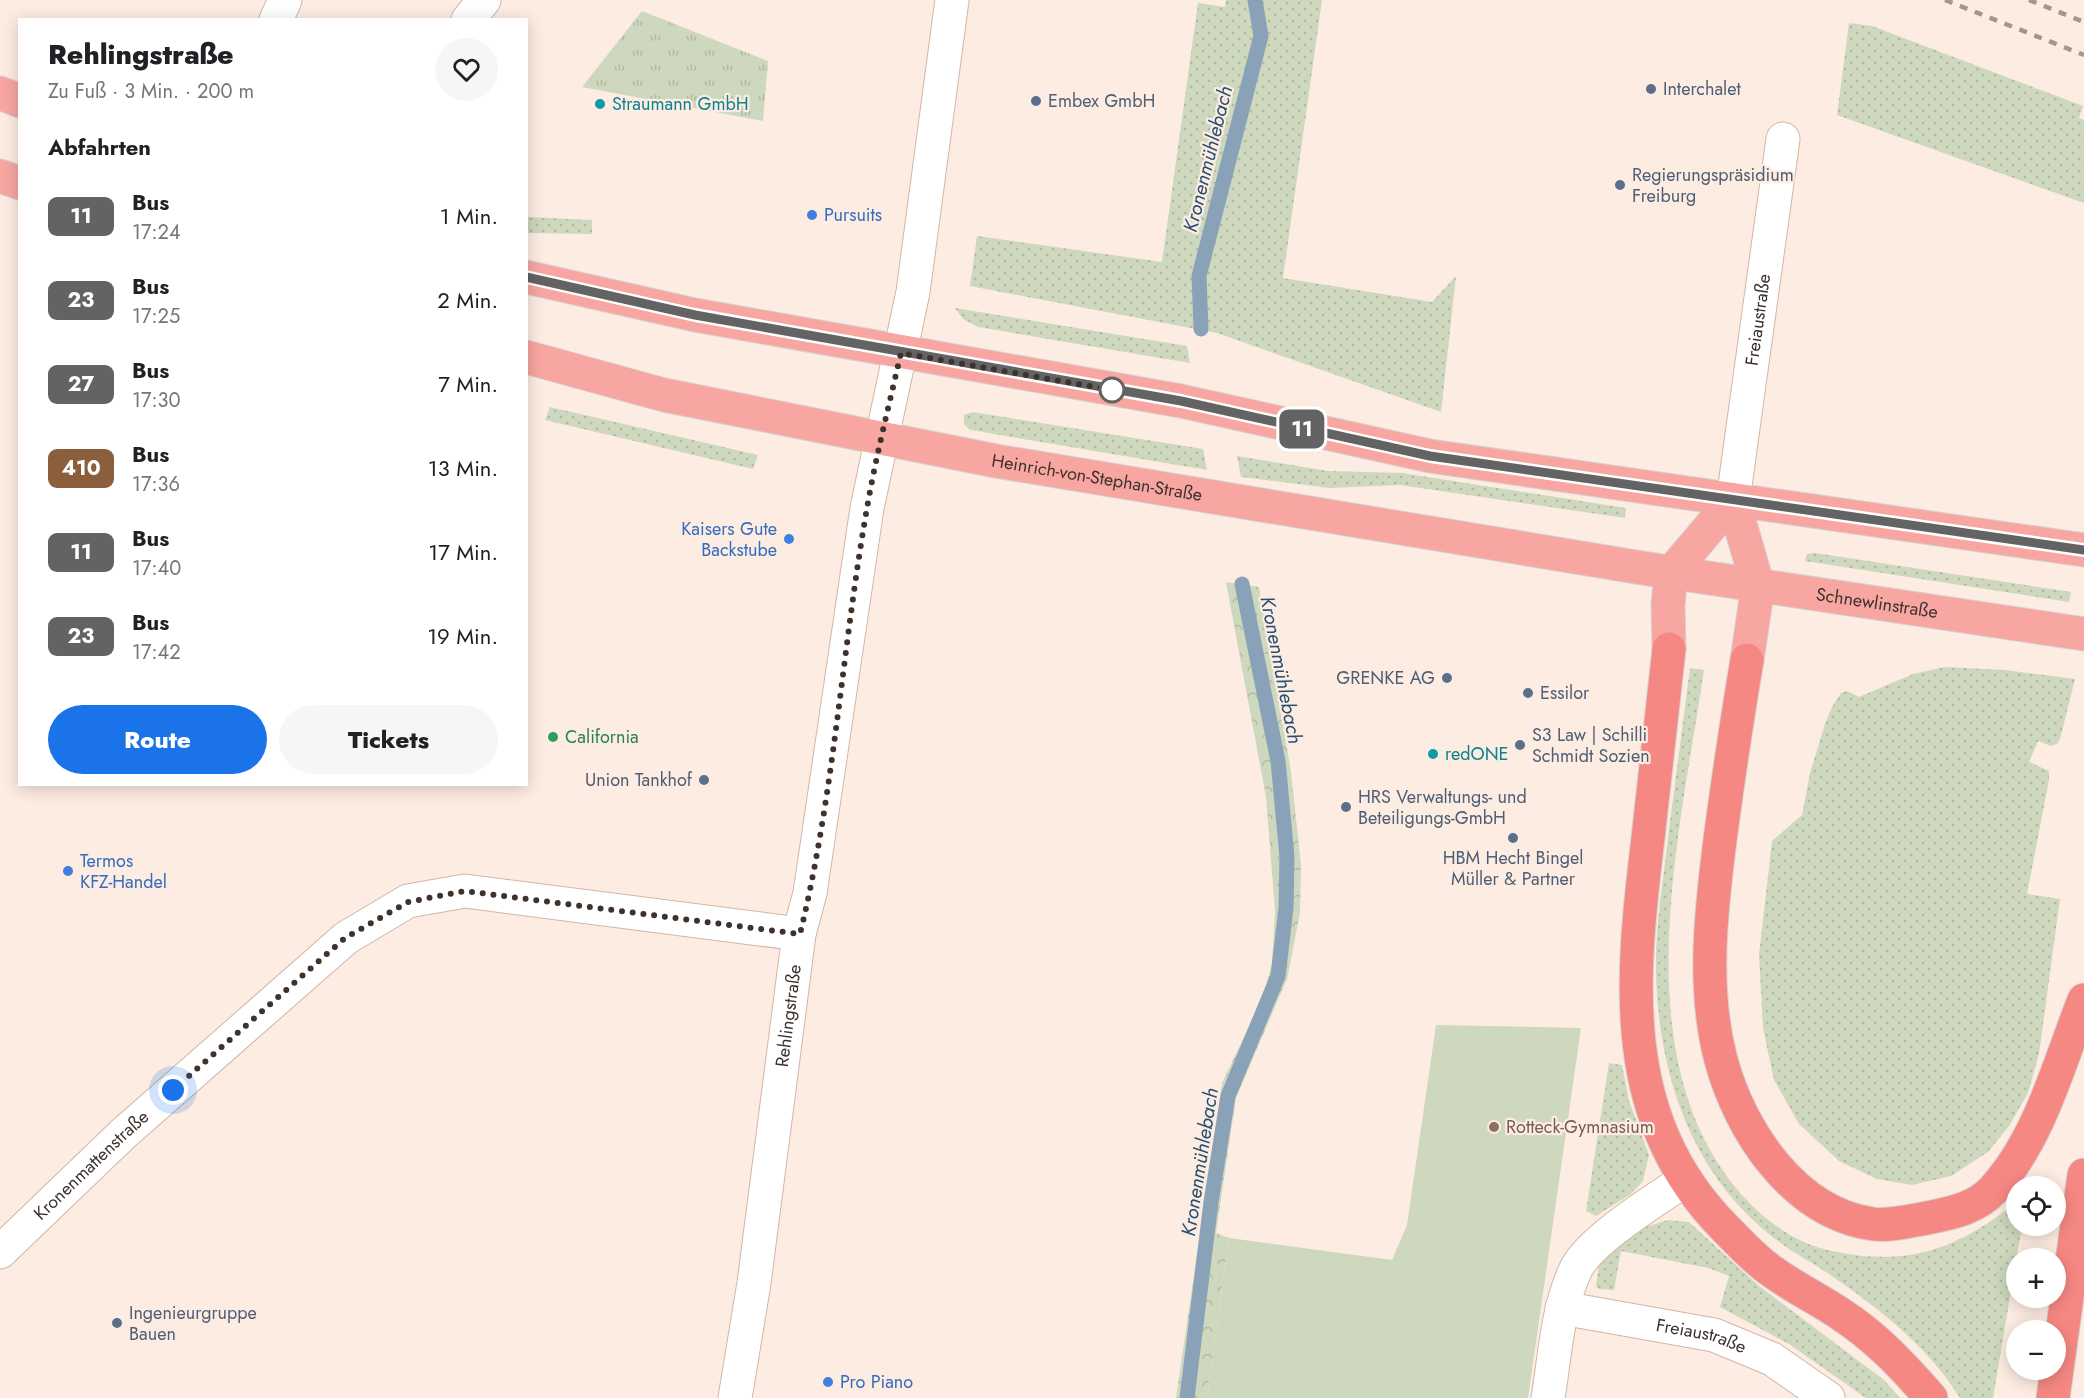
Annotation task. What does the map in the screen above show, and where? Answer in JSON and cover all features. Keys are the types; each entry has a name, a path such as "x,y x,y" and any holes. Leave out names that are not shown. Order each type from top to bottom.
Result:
{"highway":[{"path":"1669,649 1640,906 1635,1020 1642,1072 1659,1128 1685,1180 1725,1228 1771,1271 1843,1315 1889,1351 1931,1398"},
{"path":"1747,660 1730,761 1714,889 1710,956 1712,1012 1721,1059 1734,1099 1746,1126 1780,1170 1820,1205 1845,1217 1875,1224 1907,1222 1962,1212 1991,1192 2018,1160 2084,1000"},
{"path":"2053,1398 2084,1174"}],"main road":[{"path":"0,93 18,100"},
{"path":"0,176 18,182"},
{"path":"528,277 685,313 1181,401 1430,456 2084,550"},
{"name":"Heinrich-von-Stephan-Straße","path":"528,358 664,395 996,461 1671,573"},
{"path":"1669,649 1668,605 1671,573 1733,500"},
{"path":"1733,500 1758,586 1747,660"},
{"name":"Schnewlinstraße","path":"1671,573 2084,634"}],"street":[{"path":"277,18 285,0"},
{"path":"470,18 484,0"},
{"path":"901,353 912,292 952,0"},
{"name":"Freiaustraße","path":"1733,500 1783,139"},
{"name":"Rehlingstraße","path":"735,1398 752,1293 800,934 810,893 867,508 901,353"},
{"name":"Kronenmattenstraße","path":"0,1252 123,1134 345,938 408,902 465,891 800,934"},
{"path":"1548,1398 1562,1308 1575,1269 1603,1239 1685,1180"},
{"name":"Freiaustraße","path":"1562,1308 1714,1335 1772,1359 1828,1398"}],"green space":[{"path":"1226,0 1322,0 1283,278 1432,302 1456,276 1441,412 1217,333 970,286 977,236 1162,262 1198,3 1225,7"},
{"path":"642,11 768,61 763,121 582,87"},
{"path":"1849,23 1872,26 2083,106 2079,118 2084,120 2084,203 1837,115"},
{"path":"528,217 592,220 592,234 528,233"},
{"path":"955,308 1187,346 1190,363 978,327 963,319"},
{"path":"550,407 758,455 753,469 545,420"},
{"path":"973,412 1203,449 1207,470 971,430 964,425 964,415"},
{"path":"1237,456 1328,471 1402,473 1626,508 1625,518 1400,485 1330,488 1241,477"},
{"path":"1815,553 2071,592 2069,602 1805,561 1807,554"},
{"path":"1226,582 1259,587 1291,772 1301,865 1300,913 1287,979 1236,1098 1216,1233 1229,1238 1207,1398 1176,1398 1222,1083 1263,997 1272,963 1275,910 1266,797"},
{"path":"1945,667 2005,670 2075,679 2060,739 2057,744 2051,746 2038,741 2029,762 2049,771 2049,780 2027,894 2060,899 2039,1054 2028,1093 2009,1126 1988,1152 1951,1176 1912,1185 1877,1179 1839,1161 1799,1124 1774,1080 1763,1028 1759,955 1772,841 1802,815 1810,773 1825,724 1841,693 1847,691 1859,697 1913,674"},
{"path":"1690,668 1704,670 1683,799 1674,868 1669,937 1670,1006 1680,1071 1701,1133 1736,1188 1767,1219 1804,1242 1832,1251 1884,1257 1930,1250 1952,1243 1973,1232 2006,1210 2006,1236 2020,1236 2018,1248 2006,1248 2006,1308 2008,1308 1993,1398 1960,1398 1933,1361 1901,1329 1829,1274 1775,1239 1746,1213 1721,1184 1701,1153 1685,1119 1672,1084 1664,1047 1658,1009 1656,971 1660,900"},
{"name":"Rotteck-Gymnasium","path":"1436,1025 1581,1028 1528,1398 1207,1398 1229,1238 1392,1260 1407,1225"},
{"path":"1609,1063 1622,1065 1629,1101 1649,1155 1643,1181 1631,1194 1596,1216 1586,1211"},
{"path":"1668,1220 1689,1222 1759,1286 1884,1380 1900,1398 1866,1398 1789,1344 1720,1307 1729,1276 1708,1268 1621,1251 1614,1290 1599,1289 1596,1286 1599,1264 1639,1229"}],"waterway":[{"name":"Kronenmühlebach","path":"1201,329 1199,276 1261,36 1255,0"},
{"name":"Kronenmühlebach","path":"1187,1398 1211,1202 1228,1096 1278,976 1286,908 1287,857 1278,761 1242,584"}],"railway":[{"path":"1945,0 2084,55"},
{"path":"2029,0 2084,22"}],"bus line":[{"name":"11","path":"528,277 695,315 1181,401 1430,456 2084,550"}],"place":[{"name":"Interchalet","path":"1651,89"},
{"name":"Embex GmbH","path":"1036,101"},
{"name":"Straumann GmbH","path":"600,104"},
{"name":"Regierungspräsidium Freiburg","path":"1620,185"},
{"name":"Pursuits","path":"812,215"},
{"name":"Kaisers Gute Backstube","path":"789,539"},
{"name":"GRENKE AG","path":"1447,678"},
{"name":"Essilor","path":"1528,693"},
{"name":"California","path":"553,737"},
{"name":"S3 Law | Schilli Schmidt Sozien","path":"1520,745"},
{"name":"redONE","path":"1433,754"},
{"name":"Union Tankhof","path":"704,780"},
{"name":"HRS Verwaltungs- und Beteiligungs-GmbH","path":"1346,807"},
{"name":"HBM Hecht Bingel Müller & Partner","path":"1513,838"},
{"name":"Termos KFZ-Handel","path":"68,871"},
{"name":"Rotteck-Gymnasium","path":"1494,1127"},
{"name":"Ingenieurgruppe Bauen","path":"117,1323"},
{"name":"Pro Piano","path":"828,1382"}],"route":[{"path":"173,1090 345,938 408,902 465,891 800,934 810,893 867,508 901,353 1112,390"}]}
